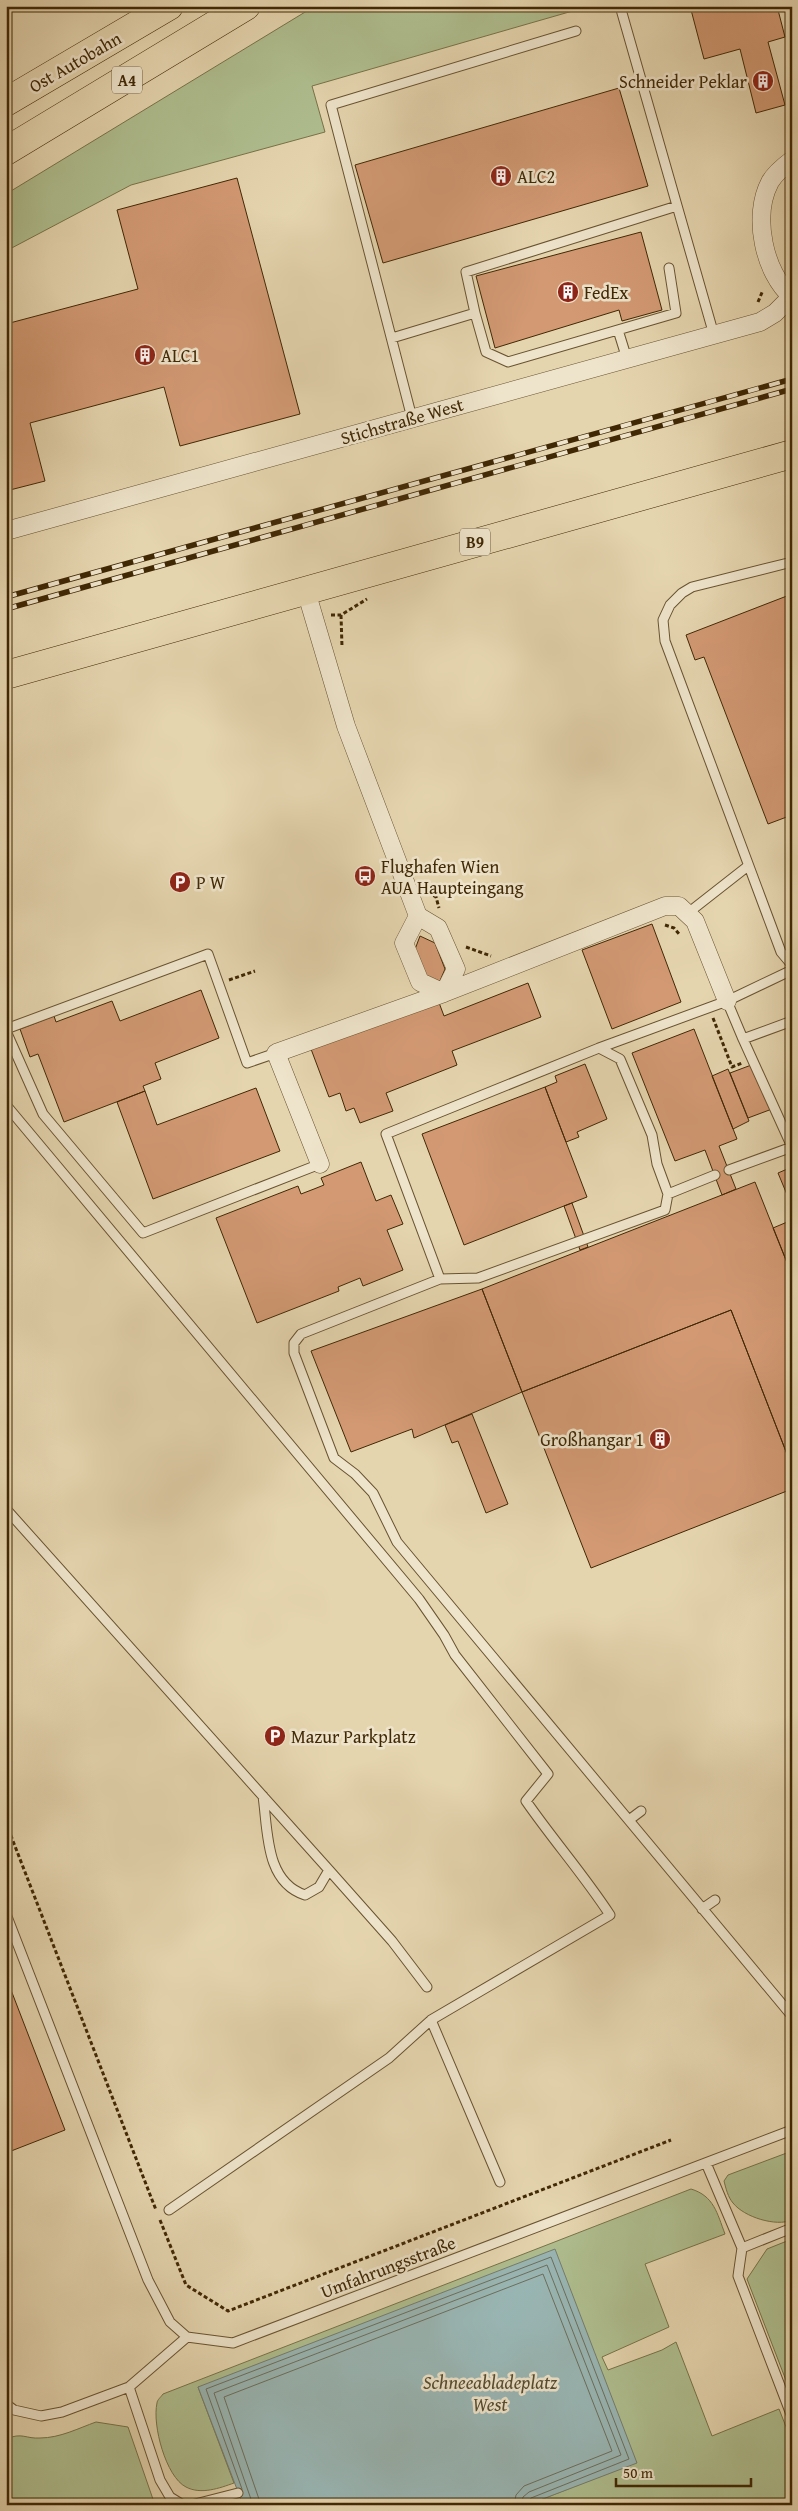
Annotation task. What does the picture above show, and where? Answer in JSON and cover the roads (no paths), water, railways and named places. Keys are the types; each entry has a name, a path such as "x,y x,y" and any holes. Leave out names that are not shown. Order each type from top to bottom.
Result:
{"main road":[{"name":"Ost Autobahn","path":"6,102 169,6"},
{"name":"A4","path":"6,151 246,6"},
{"name":"B9","path":"6,674 792,454"}],"street":[{"path":"791,297 776,279 769,262 761,224 763,202 770,182 792,160"},
{"name":"Stichstraße West","path":"6,531 764,320 775,313 791,297"},
{"path":"306,591 346,726 418,916 438,928 456,969 444,993"},
{"path":"320,1164 276,1053 444,993 665,906 679,906 695,921 727,1001"},
{"path":"418,916 404,943 420,982 444,993"}],"lane":[{"path":"620,6 714,334"},
{"path":"412,418 331,105 576,31"},
{"path":"669,268 676,313 508,362 486,352 466,272 677,206"},
{"path":"392,338 475,313"},
{"path":"618,330 627,358"},
{"path":"792,562 692,587 682,593 670,605 664,620 665,641 748,866 781,952 792,965"},
{"path":"688,913 748,866"},
{"path":"276,1053 247,1063 208,954 6,1030 42,1114 142,1233 320,1164"},
{"path":"440,1279 386,1134 599,1048 727,1001 792,970"},
{"path":"727,1001 792,1147 729,1170"},
{"path":"743,1039 792,1021"},
{"path":"599,1048 620,1059 652,1135 657,1164 668,1194 665,1210 478,1278 440,1279 301,1334 294,1343 294,1353 334,1458 355,1474 373,1494 396,1542 792,2016"},
{"path":"6,1105 419,1599 444,1635 455,1655 548,1774 526,1801 547,1832 574,1862 610,1915 431,2020 389,2058 169,2210"},
{"path":"668,1194 715,1175"},
{"path":"6,1509 392,1941 427,1987"},
{"path":"263,1796 271,1856 277,1875 284,1884 304,1895 319,1887 329,1870"},
{"path":"629,1820 641,1811"},
{"path":"702,1909 715,1900"},
{"path":"6,1914 148,2280 170,2322 187,2337 129,2387 62,2412 41,2416 14,2410 6,2404"},
{"path":"431,2020 500,2182"},
{"name":"Umfahrungsstraße","path":"187,2337 233,2344 792,2130"},
{"path":"706,2163 742,2248 738,2276 792,2417"},
{"path":"742,2248 792,2228"},
{"path":"129,2387 160,2480 170,2496 184,2505"},
{"path":"191,2505 238,2493"}],"water":[{"name":"Schneeabladeplatz West","path":"555,2249 637,2463 527,2505 243,2505 198,2387"}],"railway":[{"path":"6,597 792,379"},
{"path":"6,609 792,389"}],"place":[{"name":"Schneider Peklar","path":"763,81"},
{"name":"ALC2","path":"501,176"},
{"name":"FedEx","path":"568,292"},
{"name":"ALC1","path":"145,355"},
{"name":"Flughafen Wien AUA Haupteingang","path":"365,876"},
{"name":"P W","path":"180,882"},
{"name":"Großhangar 1","path":"660,1439"},
{"name":"Mazur Parkplatz","path":"275,1736"}]}
